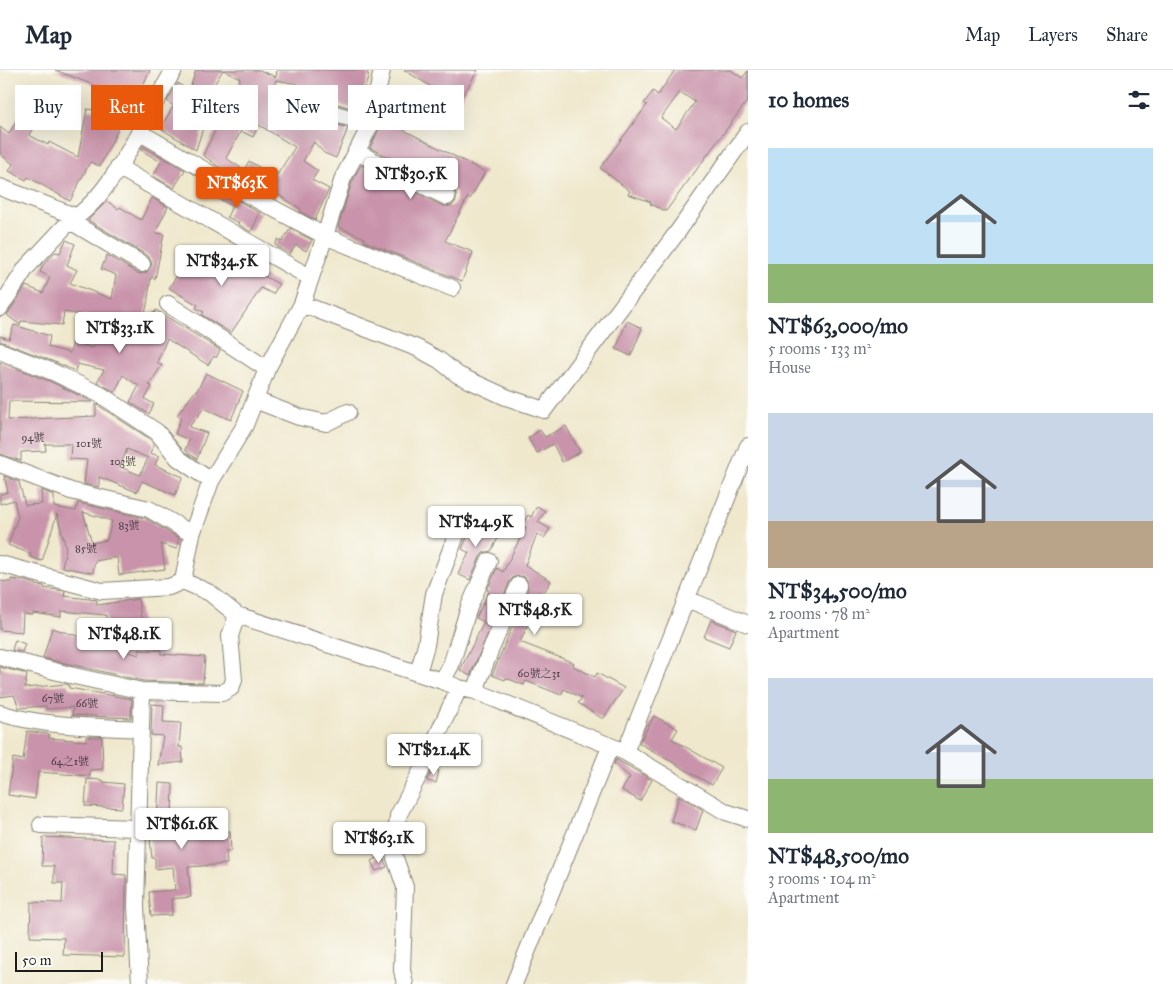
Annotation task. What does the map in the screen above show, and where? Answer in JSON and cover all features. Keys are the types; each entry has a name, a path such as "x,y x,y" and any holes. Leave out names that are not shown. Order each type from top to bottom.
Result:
{"street":[{"path":"0,307 26,268 101,192 139,132 174,70"},
{"path":"379,85 382,70"},
{"path":"182,581 192,534 211,481 245,425 267,370 302,304 326,236 343,178 368,130"},
{"path":"139,132 237,189 326,236 452,288"},
{"path":"302,304 417,348 439,360 458,375 506,397 544,410 679,230 748,132"},
{"path":"356,151 447,197"},
{"path":"118,167 311,278"},
{"path":"0,187 73,219 142,264"},
{"path":"168,304 267,370"},
{"path":"0,351 102,395 157,432 178,458 211,481"},
{"path":"255,400 299,417 326,423 348,412"},
{"path":"514,984 687,599 748,446"},
{"path":"0,464 71,491 149,509 192,534"},
{"path":"418,673 426,645 434,594 457,533"},
{"path":"442,681 451,665 469,607 488,561"},
{"path":"0,564 102,591 169,586 182,581 210,593 237,615 442,681 618,749 726,812 748,819"},
{"path":"405,984 402,970 404,886 394,855 398,816 421,771 490,651 518,585"},
{"path":"687,599 748,624"},
{"path":"0,657 142,691 222,693 231,688 234,680 230,636 237,615"},
{"path":"140,984 136,906 142,691"},
{"path":"0,713 15,718 41,722 140,729"},
{"path":"41,825 137,828"}],"building":[{"path":"55,70 150,70 143,85 94,85"},
{"path":"196,70 223,70 214,85 191,85"},
{"path":"223,70 259,70 276,77 277,70 369,70 366,85 348,85 348,107 338,104 338,85 298,85 276,80 275,85 268,85 268,130 338,130 338,125 348,128 336,158 324,153 314,142 303,161 318,171 312,180 329,189 315,220 277,194 274,198 219,167 203,155 216,130 256,130 253,137 241,131 226,158 244,170 249,161 272,175 274,173 277,175 295,147 259,125 258,127 258,85 238,85 240,78"},
{"path":"404,70 478,70 464,93 464,85 429,85"},
{"path":"675,70 731,70 742,78 748,71 748,100 666,211 650,204 651,202 628,194 630,191 600,168 647,105 644,103 653,91 658,95","holes":["680,92 695,102 676,129 661,118"]},
{"path":"173,91 173,105 167,101"},
{"path":"173,108 173,130 202,130 196,150 163,130 163,123"},
{"path":"87,109 91,109 91,130 118,130 100,166 90,162 70,201 28,177 26,180 9,171 13,164 0,154 0,127 9,134 15,123 15,130 32,130 29,135 48,145 49,142 78,157"},
{"path":"379,130 404,130 485,172 470,199 468,197 445,241 473,252 462,281 364,241 365,238 338,227 352,182 361,165 443,206 452,206 456,201 456,192 451,188 370,148"},
{"path":"143,146 185,170 174,188 153,176 161,162 141,150"},
{"path":"209,184 260,213 251,232 227,217 232,206 205,191"},
{"path":"152,198 168,207 155,233 164,234 155,279 151,277 142,325 64,312 62,325 21,321 20,325 7,315 26,286 43,293 50,277 40,272 43,265 55,252 60,253 66,240 75,244 67,265 77,270 70,283 112,299 116,275 101,269 107,255 137,273 147,272 152,265 148,256 88,220 107,201 118,209 120,207 141,220"},
{"path":"290,229 312,240 306,251 296,245 290,254 275,245 278,239 282,242"},
{"path":"230,246 238,247 255,258 252,270 279,284 273,294 261,288 231,333 202,315 204,312 196,308 198,305 169,288 191,253 224,273"},
{"path":"156,310 220,350 216,358 214,356 208,365 167,339 157,362 162,365 149,385 152,386 145,399 154,404 149,414 130,402 139,386 123,375 115,392 97,382 104,370 77,364 75,371 0,341 0,336 9,339 14,325 50,336 48,347 70,353 73,342 93,348 95,334 128,341 131,335 138,339"},
{"path":"627,321 642,328 631,356 616,349"},
{"path":"0,362 49,381 93,402 9,401 8,420 96,416 96,404 150,439 154,445 150,453 159,456 155,465 183,477 175,495 142,481 137,492 99,477 99,487 84,484 87,460 70,459 71,444 45,444 46,451 21,452 21,461 0,454","holes":["127,449 148,458 140,475 120,467"]},
{"path":"206,373 243,391 231,420 204,408 189,427 207,433 197,459 185,450 189,440 175,434 181,418 177,415 197,391"},
{"path":"566,426 580,452 562,462 553,444 537,453 528,438 540,430 545,437"},
{"path":"4,476 19,482 25,505 42,504 41,490 54,495 54,507 76,511 78,503 145,518 179,538 176,549 161,544 165,569 119,575 117,557 95,561 93,573 62,567 66,548 57,514 42,561 30,557 31,554 8,545 18,517 14,500 0,504 0,494 8,492","holes":["83,512 112,521 107,540 92,543"]},
{"path":"537,506 545,511 538,522 550,529 544,538 537,534 525,565 551,581 540,599 520,642 574,663 573,666 595,677 597,673 624,688 603,719 578,703 582,698 564,689 561,695 526,681 524,685 492,675 528,589 527,580 523,576 514,577 510,581 470,676 460,670 484,622 476,618 489,591 487,590 497,568 503,572 526,527 522,525 528,515 531,517"},
{"path":"468,521 498,538 491,551 483,553 480,557 470,580 458,574 469,553 462,549 468,535 465,527"},
{"path":"11,579 44,586 44,588 65,591 64,596 97,600 97,605 138,599 143,629 109,635 106,615 61,611 61,617 33,613 33,615 23,614 22,632 0,630 0,581 11,582"},
{"path":"711,620 736,630 729,647 704,637"},
{"path":"52,628 139,655 139,650 161,650 161,654 205,657 203,683 143,681 43,658"},
{"path":"15,640 25,644 22,652 12,650"},
{"path":"0,667 27,674 25,688 66,684 69,685 69,688 132,699 131,718 72,715 73,707 19,708 14,695 0,697"},
{"path":"152,704 164,705 163,722 181,723 179,747 182,747 183,762 158,765 163,736 151,735"},
{"path":"654,716 678,729 672,739 722,768 712,785 639,743"},
{"path":"27,731 49,734 49,738 86,741 86,737 102,737 103,769 90,770 90,776 38,772 35,799 8,795 13,758 23,760"},
{"path":"616,759 652,780 640,801 622,790 630,777 614,764"},
{"path":"433,769 439,771 436,783 427,781"},
{"path":"87,779 124,784 122,808 85,806"},
{"path":"159,783 173,784 172,815 199,816 198,832 230,831 231,851 226,851 227,864 188,867 191,897 171,899 172,915 151,916 149,892 175,890 173,867 155,869 155,858 152,858 150,839 156,839"},
{"path":"679,796 703,810 696,830 671,821"},
{"path":"43,837 114,840 113,874 126,875 125,957 63,955 64,938 30,937 31,902 62,903 63,883 54,883 54,866 42,866"},
{"path":"382,856 387,867 376,871 371,861"}]}
